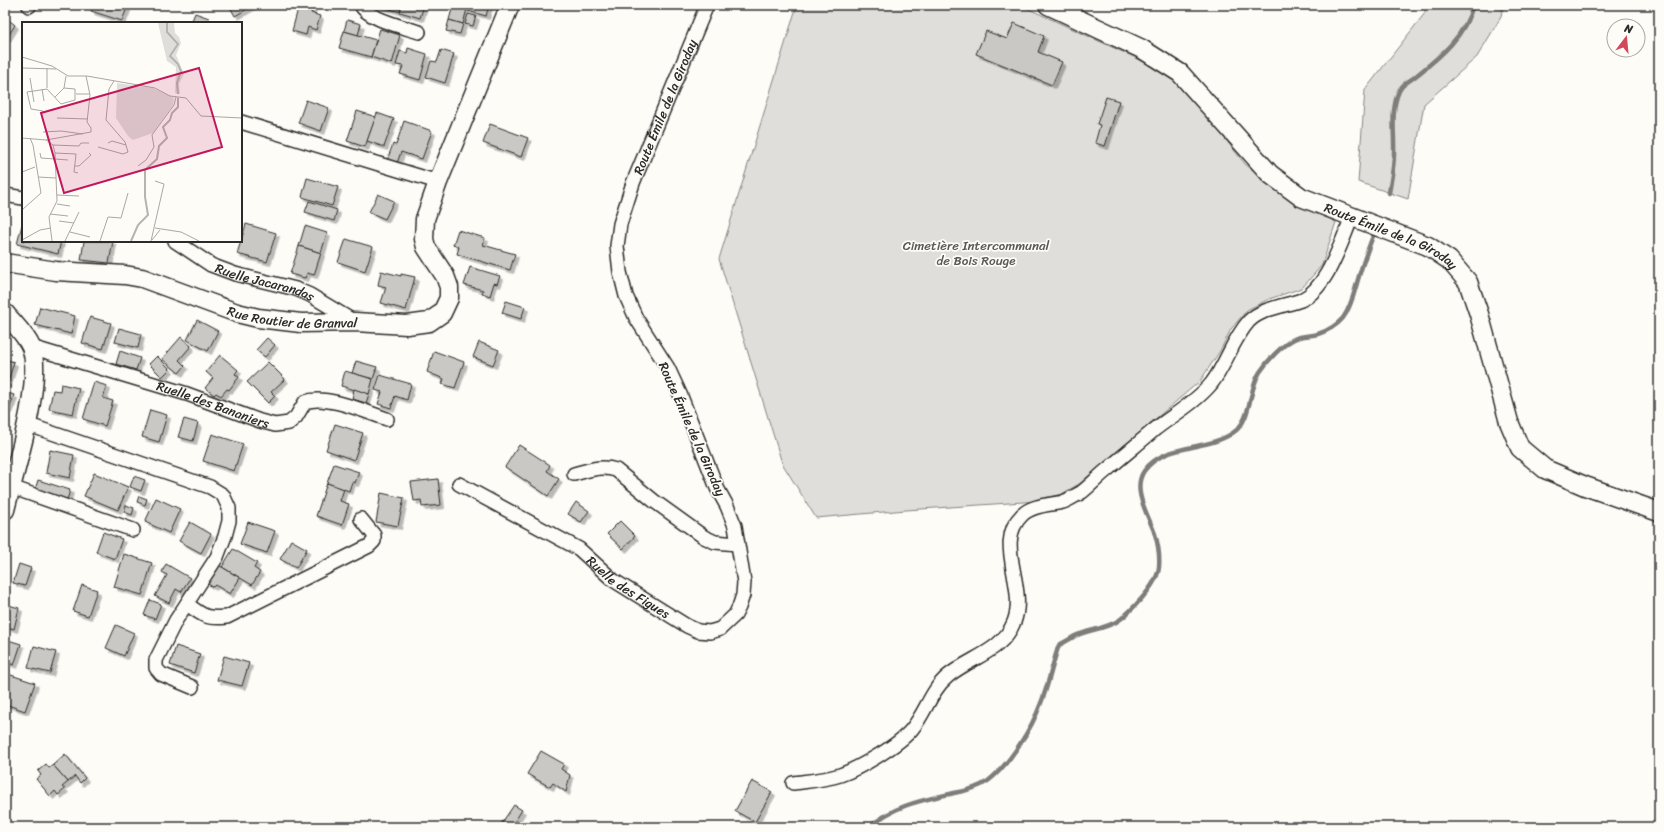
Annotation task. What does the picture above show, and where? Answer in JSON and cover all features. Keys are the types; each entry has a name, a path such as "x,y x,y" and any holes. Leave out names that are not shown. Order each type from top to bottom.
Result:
{"street":[{"path":"361,5 363,9 374,17 419,32"},
{"name":"Rue Routier de Granval","path":"5,263 56,271 126,275 142,278 237,313 258,318 301,323 355,322 407,325 429,322 442,313 449,298 449,287 446,276 426,247 424,239 425,219 438,182 510,5"},
{"name":"Route Émile de la Giroday","path":"707,5 633,183 620,224 617,246 620,272 626,296 636,318 668,368 680,394 717,488 732,516 737,544"},
{"name":"Route Émile de la Giroday","path":"1048,5 1142,49 1180,73 1270,174 1302,197 1428,246 1449,260 1468,282 1479,314 1508,422 1520,448 1545,469 1585,486 1659,512"},
{"path":"242,122 438,182"},
{"path":"5,195 22,198"},
{"path":"793,783 839,775 864,764 885,750 911,730 935,691 946,678 962,665 998,646 1007,635 1014,622 1017,607 1017,586 1009,551 1010,535 1015,523 1024,513 1040,506 1066,501 1081,492 1149,434 1202,394 1212,383 1239,335 1251,319 1268,311 1303,299 1314,292 1324,279 1352,217"},
{"name":"Ruelle Jacarandas","path":"176,242 211,265 235,274 296,289 310,295 355,322"},
{"path":"5,313 31,347 35,363 34,384 26,424 10,481 5,510"},
{"name":"Ruelle des Bananiers","path":"31,347 187,394 260,421 275,425 290,423 296,417 305,402 312,399 331,401 387,418"},
{"path":"26,424 210,487 223,495 229,508 225,536 217,557 176,620 156,660 156,668 161,674 192,687"},
{"path":"574,474 596,468 610,468 616,470 654,501 704,537 715,542 737,544"},
{"path":"10,481 133,530"},
{"name":"Ruelle des Figues","path":"459,484 579,549 613,580 687,626 698,630 710,632 720,629 735,615 740,607 744,582 737,544"},
{"path":"187,604 201,614 212,618 227,617 369,546 374,542 374,535 361,519"}],"green space":[{"name":"Cimetière Intercommunal de Bois Rouge","path":"797,5 1020,5 1158,68 1178,83 1197,103 1245,164 1299,205 1336,222 1322,265 1302,288 1269,299 1247,310 1231,329 1220,351 1200,381 1079,484 1060,495 1038,501 816,518 782,463 719,259"},
{"path":"1425,5 1503,5 1501,17 1477,57 1424,104 1408,199 1358,182 1365,90 1425,13"}],"building":[{"path":"93,5 128,5 122,21 91,11"},
{"path":"229,5 254,5 235,16"},
{"path":"299,5 313,6 311,13 320,16 316,30 308,27 306,35 292,31"},
{"path":"376,5 402,5 400,12"},
{"path":"402,5 424,5 420,18 400,12"},
{"path":"453,5 468,5 463,24 449,20"},
{"path":"470,5 489,5 486,16 468,11"},
{"path":"195,13 209,18 207,22 191,22"},
{"path":"468,14 476,16 473,26 465,24"},
{"path":"5,17 15,25 7,38 5,37"},
{"path":"347,20 361,24 358,35 344,31"},
{"path":"449,20 463,24 460,34 446,31"},
{"path":"1014,23 1044,36 1038,52 1062,62 1052,85 976,54 986,31 1007,39"},
{"path":"380,29 400,35 392,64 371,57"},
{"path":"344,31 376,40 371,57 339,48"},
{"path":"408,48 427,54 420,80 400,74 403,66 396,65 400,51 407,53"},
{"path":"441,50 454,54 445,83 426,77 431,61 437,62"},
{"path":"1106,97 1119,101 1105,146 1095,143 1100,125 1097,124"},
{"path":"306,100 329,108 321,131 298,123"},
{"path":"357,111 376,117 365,147 347,141"},
{"path":"377,113 394,119 384,147 367,141"},
{"path":"404,121 432,131 422,159 401,152 396,166 386,163 393,144 396,145"},
{"path":"490,124 528,138 521,157 483,143"},
{"path":"307,178 338,187 332,206 302,197"},
{"path":"378,194 394,201 385,219 369,212"},
{"path":"309,201 337,210 334,221 305,212"},
{"path":"246,224 276,233 267,262 237,254 241,242 242,242"},
{"path":"22,225 22,242 61,242 58,254 17,244"},
{"path":"305,226 327,233 321,253 299,246"},
{"path":"458,230 485,238 483,245 515,254 510,270 457,254 459,247 453,245"},
{"path":"346,239 373,247 365,271 338,262"},
{"path":"84,242 113,242 109,263 81,260"},
{"path":"299,246 321,253 314,275 307,273 305,278 290,274"},
{"path":"470,267 500,276 497,284 494,283 490,296 482,293 483,290 464,285"},
{"path":"381,271 401,276 401,274 415,277 406,310 381,303 386,287 378,285"},
{"path":"506,301 525,307 521,319 502,313"},
{"path":"40,307 75,316 71,334 35,325"},
{"path":"90,317 111,323 103,349 82,343"},
{"path":"197,320 218,331 208,351 187,340"},
{"path":"119,328 141,334 138,348 115,342"},
{"path":"181,337 191,346 179,360 185,366 179,373 162,359"},
{"path":"267,338 275,345 265,357 256,350"},
{"path":"479,342 499,350 493,365 473,357"},
{"path":"120,351 140,358 136,370 116,364"},
{"path":"434,351 464,362 455,388 442,384 444,379 427,372"},
{"path":"220,355 238,370 235,374 239,377 229,390 227,389 221,396 216,393 214,395 205,388 213,378 206,372"},
{"path":"157,356 170,369 162,377 149,364"},
{"path":"5,359 14,362 7,385 5,384"},
{"path":"356,361 377,367 373,379 352,373"},
{"path":"268,362 285,379 271,392 275,396 268,403 247,382"},
{"path":"345,371 373,379 369,394 341,386"},
{"path":"380,375 411,384 407,400 395,396 391,408 378,404 382,392 375,390"},
{"path":"94,382 107,386 103,398 113,401 105,426 83,419"},
{"path":"61,384 79,388 73,414 49,409 53,390 60,391"},
{"path":"354,389 369,394 366,403 352,399"},
{"path":"5,392 14,395 9,410 5,408"},
{"path":"150,410 167,415 159,442 142,437"},
{"path":"184,419 198,423 193,441 178,437"},
{"path":"335,424 363,433 354,460 326,450"},
{"path":"212,434 243,444 234,471 203,461"},
{"path":"519,445 550,465 547,471 559,479 548,496 505,467"},
{"path":"50,450 74,455 70,478 46,473"},
{"path":"334,464 359,472 355,483 352,482 349,491 327,483"},
{"path":"94,473 128,487 118,510 84,496"},
{"path":"134,476 145,480 141,491 130,487"},
{"path":"438,479 441,505 422,507 421,500 414,501 411,482"},
{"path":"38,480 70,490 67,500 35,490"},
{"path":"327,483 344,489 340,501 349,504 342,525 316,516"},
{"path":"381,493 404,498 398,526 376,522"},
{"path":"139,496 147,499 145,505 137,502"},
{"path":"156,498 180,509 169,533 145,522"},
{"path":"576,502 589,511 581,522 568,514"},
{"path":"126,505 134,508 132,515 124,512"},
{"path":"620,521 635,536 623,549 607,534"},
{"path":"190,522 211,534 201,553 179,541"},
{"path":"248,522 275,531 267,553 240,544"},
{"path":"103,532 122,539 115,559 96,552"},
{"path":"291,540 307,549 296,568 280,559"},
{"path":"233,549 257,563 254,568 260,572 252,585 222,567"},
{"path":"124,554 152,563 142,595 114,587"},
{"path":"19,564 31,568 25,586 13,583"},
{"path":"166,564 190,578 181,592 176,589 169,603 155,596 167,575 162,572"},
{"path":"217,564 240,578 230,594 215,585 213,587 206,583"},
{"path":"82,585 97,590 88,616 73,611"},
{"path":"150,600 161,604 155,619 144,615"},
{"path":"5,604 19,608 14,629 5,626"},
{"path":"116,625 134,633 124,656 106,648"},
{"path":"5,639 21,644 14,665 5,662"},
{"path":"34,646 56,652 50,673 28,668"},
{"path":"176,646 200,654 194,673 170,665"},
{"path":"224,656 249,663 242,686 217,680"},
{"path":"5,673 35,683 25,711 5,704"},
{"path":"541,751 564,764 561,769 570,775 566,792 553,783 550,787 527,774"},
{"path":"65,754 85,778 80,783 75,776 68,782 53,765"},
{"path":"46,764 49,768 53,765 68,782 62,787 65,789 58,795 55,791 50,796 36,779 41,775 38,771"},
{"path":"752,781 772,792 755,822 735,811"},
{"path":"514,805 522,810 511,827 499,827"}],"waterway":[{"path":"1389,193 1394,159 1394,114 1396,99 1399,91 1405,84 1443,53 1458,36 1473,5"},
{"path":"870,827 889,813 909,804 980,786 988,781 1004,766 1026,734 1037,713 1044,696 1059,645 1075,636 1118,621 1139,601 1155,580 1159,567 1159,554 1155,534 1140,495 1140,478 1144,471 1163,455 1223,438 1234,432 1240,426 1247,412 1256,379 1263,367 1275,354 1284,345 1294,339 1321,333 1335,325 1343,318 1351,303 1373,236"}]}
